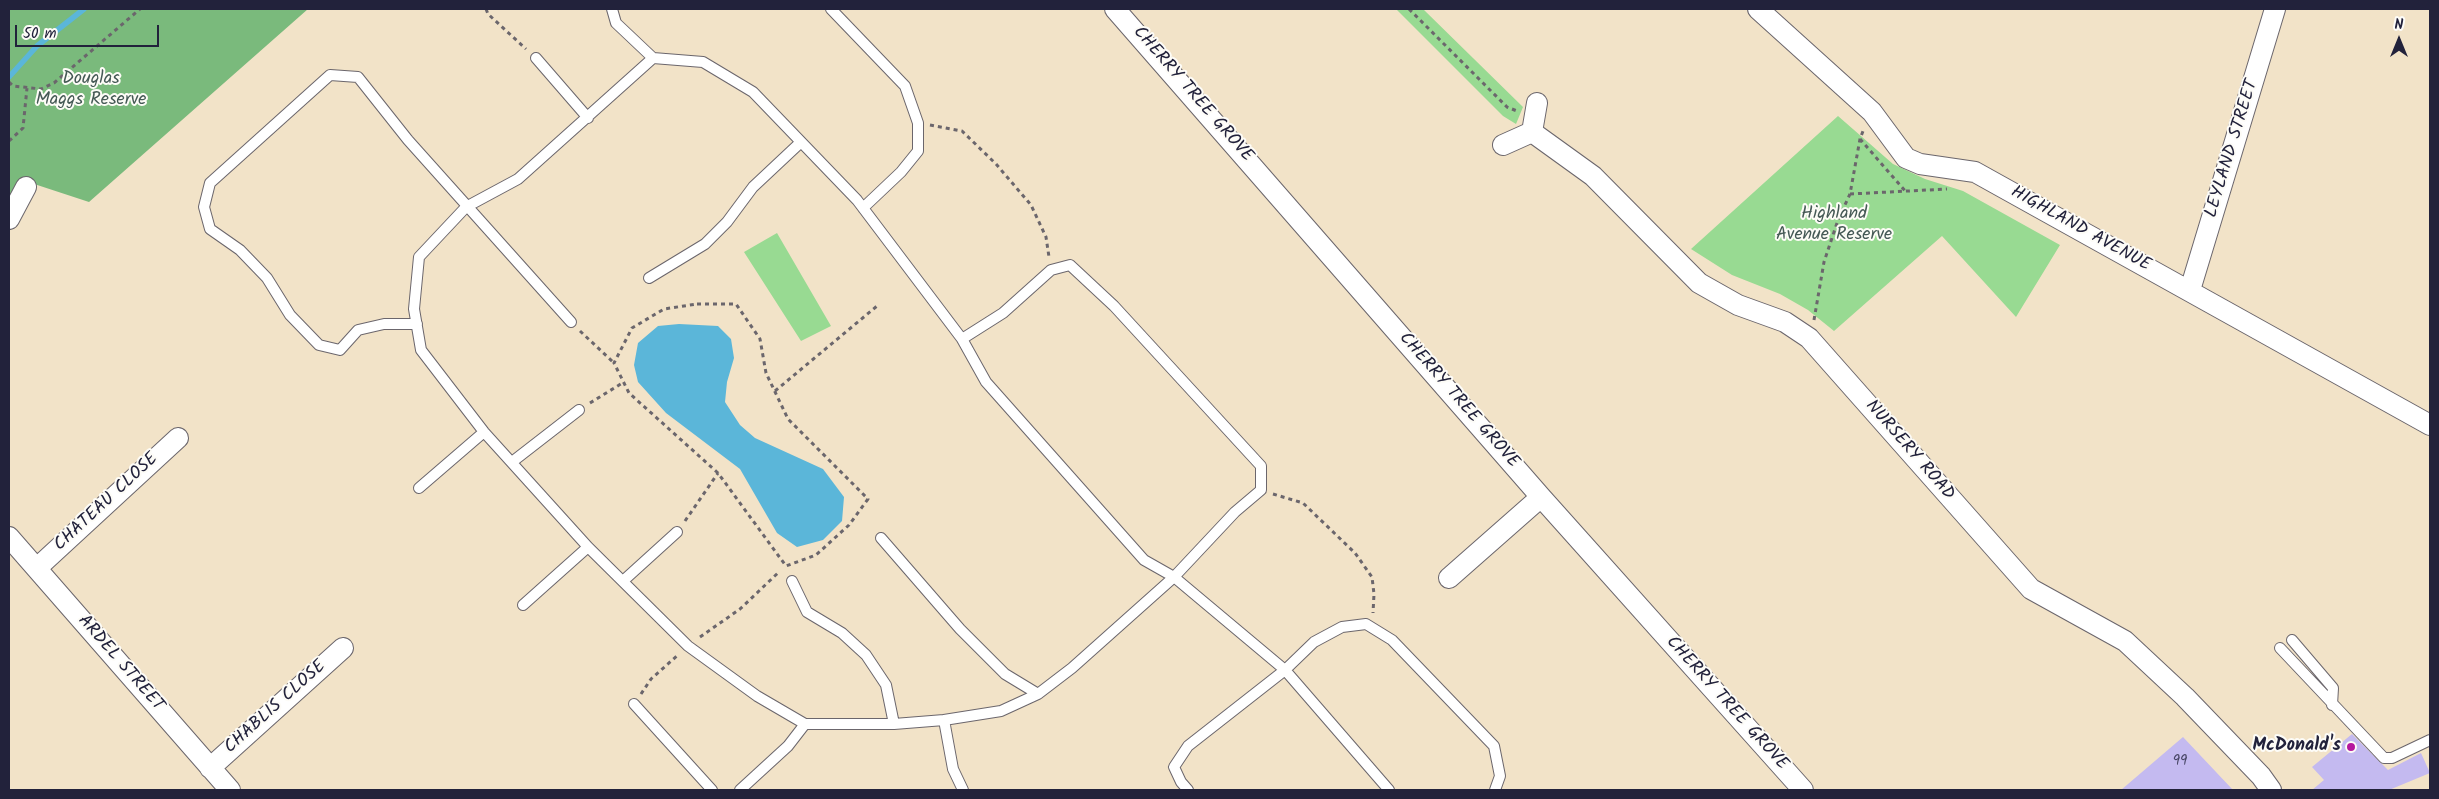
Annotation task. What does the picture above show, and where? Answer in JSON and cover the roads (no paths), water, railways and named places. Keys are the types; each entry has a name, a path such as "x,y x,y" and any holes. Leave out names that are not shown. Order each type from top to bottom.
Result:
{"street":[{"name":"CHERRY TREE GROVE","path":"1115,9 1541,497 1803,790"},
{"name":"HIGHLAND AVENUE","path":"1758,9 1872,112 1906,158 1920,164 1975,172 2430,425"},
{"name":"LEYLAND STREET","path":"2190,290 2275,9"},
{"name":"NURSERY ROAD","path":"1503,145 1535,117 1699,283 1738,305 1785,322 1809,338 2031,589 2125,641 2185,697 2261,776 2270,790"},
{"path":"9,218 26,187"},
{"name":"CHATEAU CLOSE","path":"37,568 178,438"},
{"path":"1448,578 1541,497"},
{"name":"ARDEL STREET","path":"9,537 230,790"},
{"name":"CHABLIS CLOSE","path":"210,768 343,648"}],"lane":[{"path":"612,9 616,23 653,58 703,62 753,92 863,208 962,339 986,382 1144,560 1174,577 1285,670 1389,790"},
{"path":"831,9 905,86 918,123 918,151 901,172 863,208"},
{"path":"536,58 588,118"},
{"path":"653,58 518,179 466,207 419,257 414,309 421,350 484,432 588,546 688,646 757,696 805,724 894,724 944,720 1001,711 1038,694 1072,668 1174,577 1235,512 1262,490 1262,466 1114,306 1070,265 1051,270 1003,313 962,339"},
{"path":"417,324 384,324 358,330 340,350 319,345 290,315 266,278 240,250 210,229 204,207 210,183 330,75 358,77 408,140 466,207 516,259 570,322"},
{"path":"649,278 705,244 727,222 753,187 801,142"},
{"path":"512,462 579,410"},
{"path":"419,488 484,432"},
{"path":"623,581 677,532"},
{"path":"881,538 979,648 1005,674 1038,694"},
{"path":"523,605 588,546"},
{"path":"792,581 807,612 842,633 866,655 886,685 894,724"},
{"path":"1188,790 1181,782 1174,767 1188,746 1285,670 1314,642 1342,627 1366,624 1392,640 1494,746 1500,776 1495,790"},
{"path":"2292,640 2333,688 2332,705"},
{"path":"2280,648 2384,758 2392,758 2430,740"},
{"path":"634,704 712,790"},
{"path":"944,720 953,770 963,790"},
{"path":"740,790 788,746 805,724"}],"water":[{"path":"679,324 718,326 731,339 734,358 727,382 725,402 740,425 755,438 823,469 844,497 842,521 823,540 797,547 777,533 740,469 666,413 638,382 634,365 638,343 658,326"}],"waterway":[{"path":"9,77 37,46 84,9"}],"place":[{"name":"McDonald's","path":"2351,747"}],"park label":[{"name":"Douglas Maggs Reserve","path":"91,90"},
{"name":"Highland Avenue Reserve","path":"1834,225"}]}
